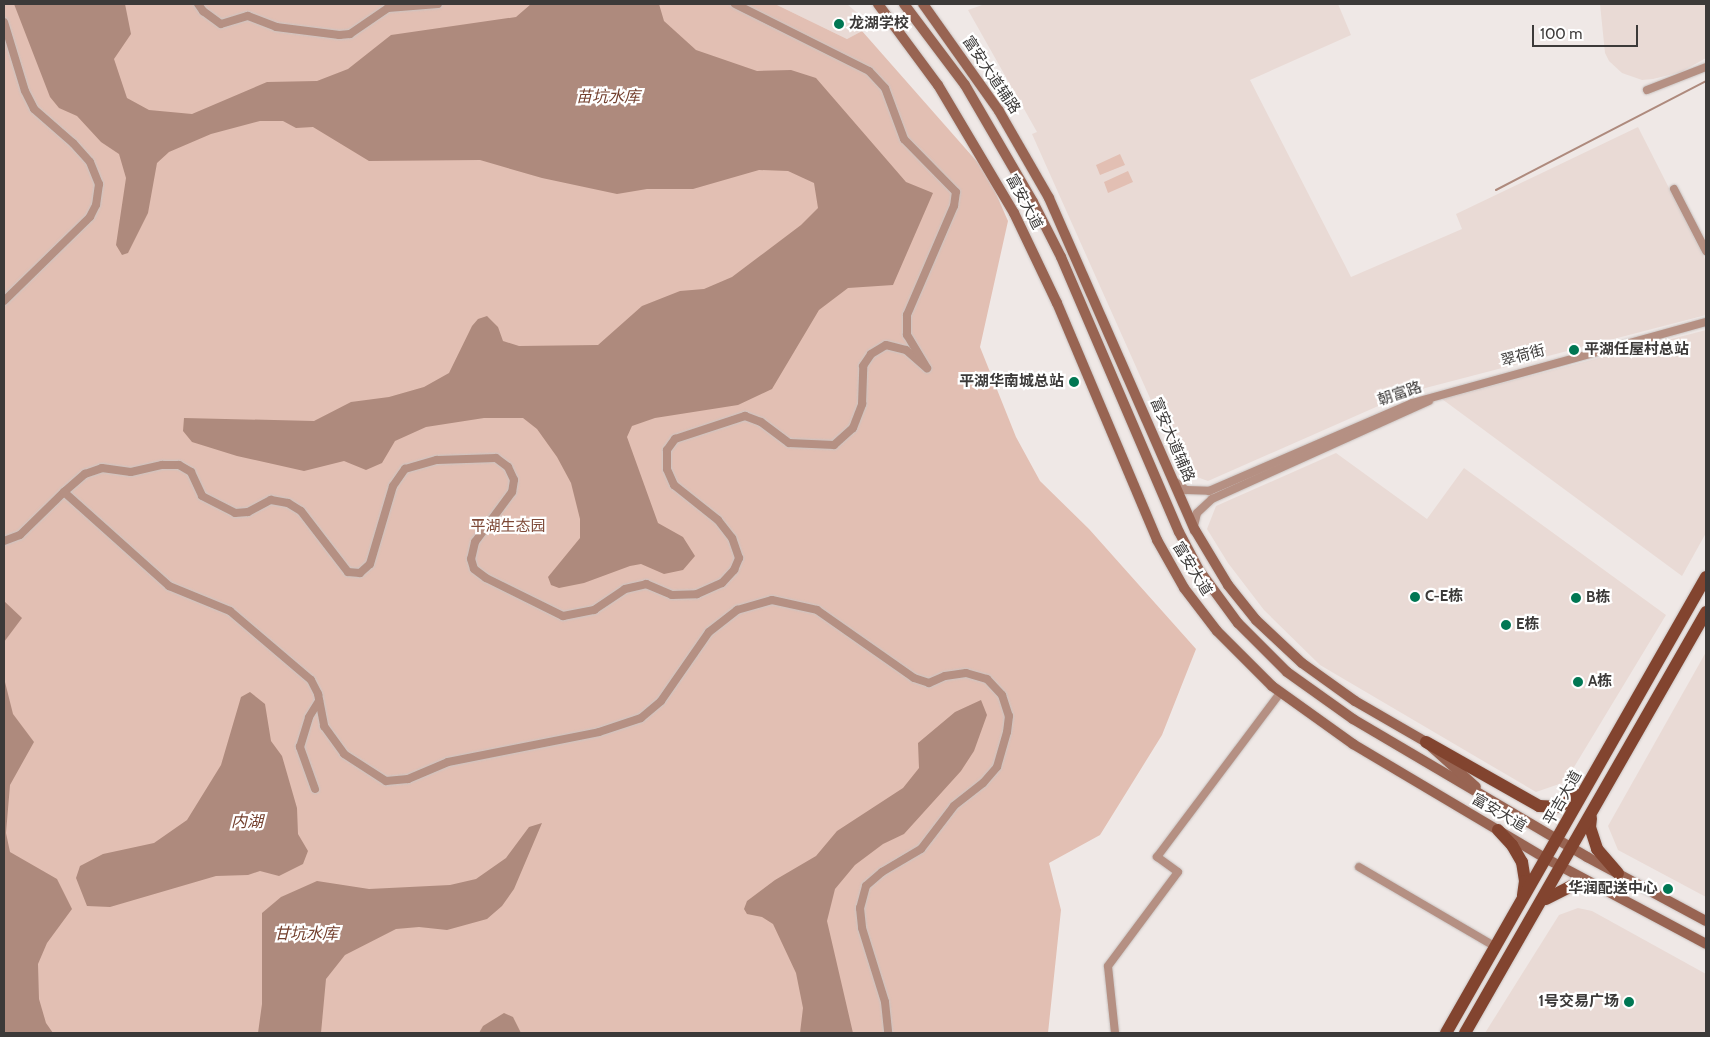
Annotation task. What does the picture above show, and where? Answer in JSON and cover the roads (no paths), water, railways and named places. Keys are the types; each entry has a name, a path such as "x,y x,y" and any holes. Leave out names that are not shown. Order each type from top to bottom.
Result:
{"main road":[{"name":"富安大道","path":"878,4 951,106 1014,213 1044,274 1157,540 1174,572 1217,631 1280,693 1352,744 1547,859 1706,944"},
{"name":"富安大道","path":"906,4 931,37 982,113 1040,216 1160,488 1199,570 1223,604 1270,657 1353,718 1558,840 1706,921"},
{"name":"富安大道辅路","path":"923,4 999,112 1049,198 1195,530 1228,585 1287,650 1336,688 1426,742 1494,802"},
{"path":"1142,408 1160,488"},
{"name":"平吉大道","path":"1446,1033 1590,785 1706,577"},
{"path":"1465,1033 1592,815 1706,612"},
{"path":"1426,742 1539,806 1553,808 1569,803 1590,785"},
{"path":"1592,815 1590,827 1597,849 1618,874"},
{"path":"1498,830 1512,845 1522,862 1525,889 1519,907"},
{"path":"1540,904 1566,888 1581,884 1598,887"}],"street":[{"path":"198,4 203,11 221,24 248,16 288,29 339,35 350,34 388,8 438,4"},
{"path":"4,541 20,535 85,474 102,468 131,472 162,464 179,465 191,472 202,496 235,513 248,512 271,500 288,503 301,511 348,572 360,573 370,564 393,486 405,469 437,460 496,458 508,467 514,480 512,492 475,542 470,559 474,569 486,578 564,616 594,610 624,590 646,584 672,595 698,594 722,583 734,570 739,558 732,538 718,520 674,485 667,469 667,450 675,439 745,416 761,422 789,443 834,445 853,428 862,404 863,366 871,354 886,345 906,350 927,368 907,335 907,314 954,206 956,192 904,139 885,88 869,71 735,4"},
{"path":"931,15 933,4"},
{"path":"4,22 25,91 34,109 73,143 90,162 99,184 96,204 90,217 4,301"},
{"path":"1647,90 1706,67"},
{"path":"1674,188 1706,251"},
{"name":"翠荷街","path":"1435,397 1476,383 1706,322"},
{"name":"朝富路","path":"1172,478 1186,490 1209,491 1400,407 1435,397"},
{"name":"朝富路","path":"1195,530 1197,513 1212,499 1435,397"},
{"path":"64,492 169,586 230,610 311,680 319,701 324,726 344,754 379,779 397,782 448,762 599,732 641,718 661,702 708,632 737,610 772,600 817,610 914,678 930,683 945,676 966,673 987,679 1002,695 1009,716 1008,732 997,767 983,783 954,806 921,849 866,886 860,908 862,928 885,1002 888,1033"},
{"path":"1115,1033 1108,966 1178,872 1157,857 1280,693"},
{"path":"315,789 300,747 309,717 319,701"},
{"path":"1359,867 1496,947"}],"water":[{"name":"苗坑水库","path":"14,4 125,4 131,34 114,59 127,98 149,110 192,114 267,82 317,81 348,69 391,35 516,17 531,4 659,4 664,21 696,50 757,71 791,70 816,78 906,182 933,193 893,285 848,288 819,310 772,389 738,405 655,418 632,426 627,437 658,523 683,537 695,556 683,570 664,574 641,564 630,566 584,583 559,588 551,585 548,577 580,538 580,519 571,483 557,457 537,429 523,418 484,418 426,427 395,441 382,463 366,470 344,461 304,471 237,456 192,442 183,431 184,418 314,421 351,402 389,397 424,387 449,373 472,326 478,319 487,316 498,327 503,341 519,346 598,345 642,306 680,291 704,289 732,277 801,225 818,208 814,183 788,171 759,170 693,189 647,189 617,194 542,178 480,160 369,161 313,127 296,128 283,121 260,121 211,134 169,152 157,163 148,213 128,253 122,255 116,245 126,178 119,154 101,142 77,116 59,108 50,97"},
{"path":"4,601 22,618 4,642"},
{"path":"4,678 13,714 34,742 10,785 6,833 10,852 57,879 72,909 47,943 38,964 39,999 46,1023 53,1033 4,1033"},
{"name":"内湖","path":"250,692 265,704 271,741 282,756 297,808 298,834 308,851 303,864 279,876 260,871 248,875 216,876 110,907 87,906 76,878 80,866 103,854 154,843 187,820 221,765 241,697"},
{"path":"981,700 987,715 974,751 961,771 904,834 883,844 855,865 835,889 827,921 853,1033 800,1033 803,1008 796,973 773,924 762,917 747,914 744,909 747,901 775,880 816,856 837,831 903,788 919,768 918,743 955,712"},
{"name":"甘坑水库","path":"542,823 514,889 502,906 487,919 447,930 419,927 396,929 345,955 326,979 321,1033 258,1033 262,1004 262,913 281,897 317,881 369,889 450,885 476,879 506,858 529,827"},
{"path":"504,1013 513,1017 521,1033 479,1033 483,1026"}],"waterway":[{"path":"1496,190 1706,81"}],"place":[{"name":"龙湖学校","path":"839,24"},
{"name":"平湖任屋村总站","path":"1574,350"},
{"name":"平湖华南城总站","path":"1074,382"},
{"name":"C-E栋","path":"1415,597"},
{"name":"B栋","path":"1576,598"},
{"name":"E栋","path":"1506,625"},
{"name":"A栋","path":"1578,682"},
{"name":"华润配送中心","path":"1668,889"},
{"name":"1号交易广场","path":"1629,1002"}],"park label":[{"name":"平湖生态园","path":"508,527"}]}
